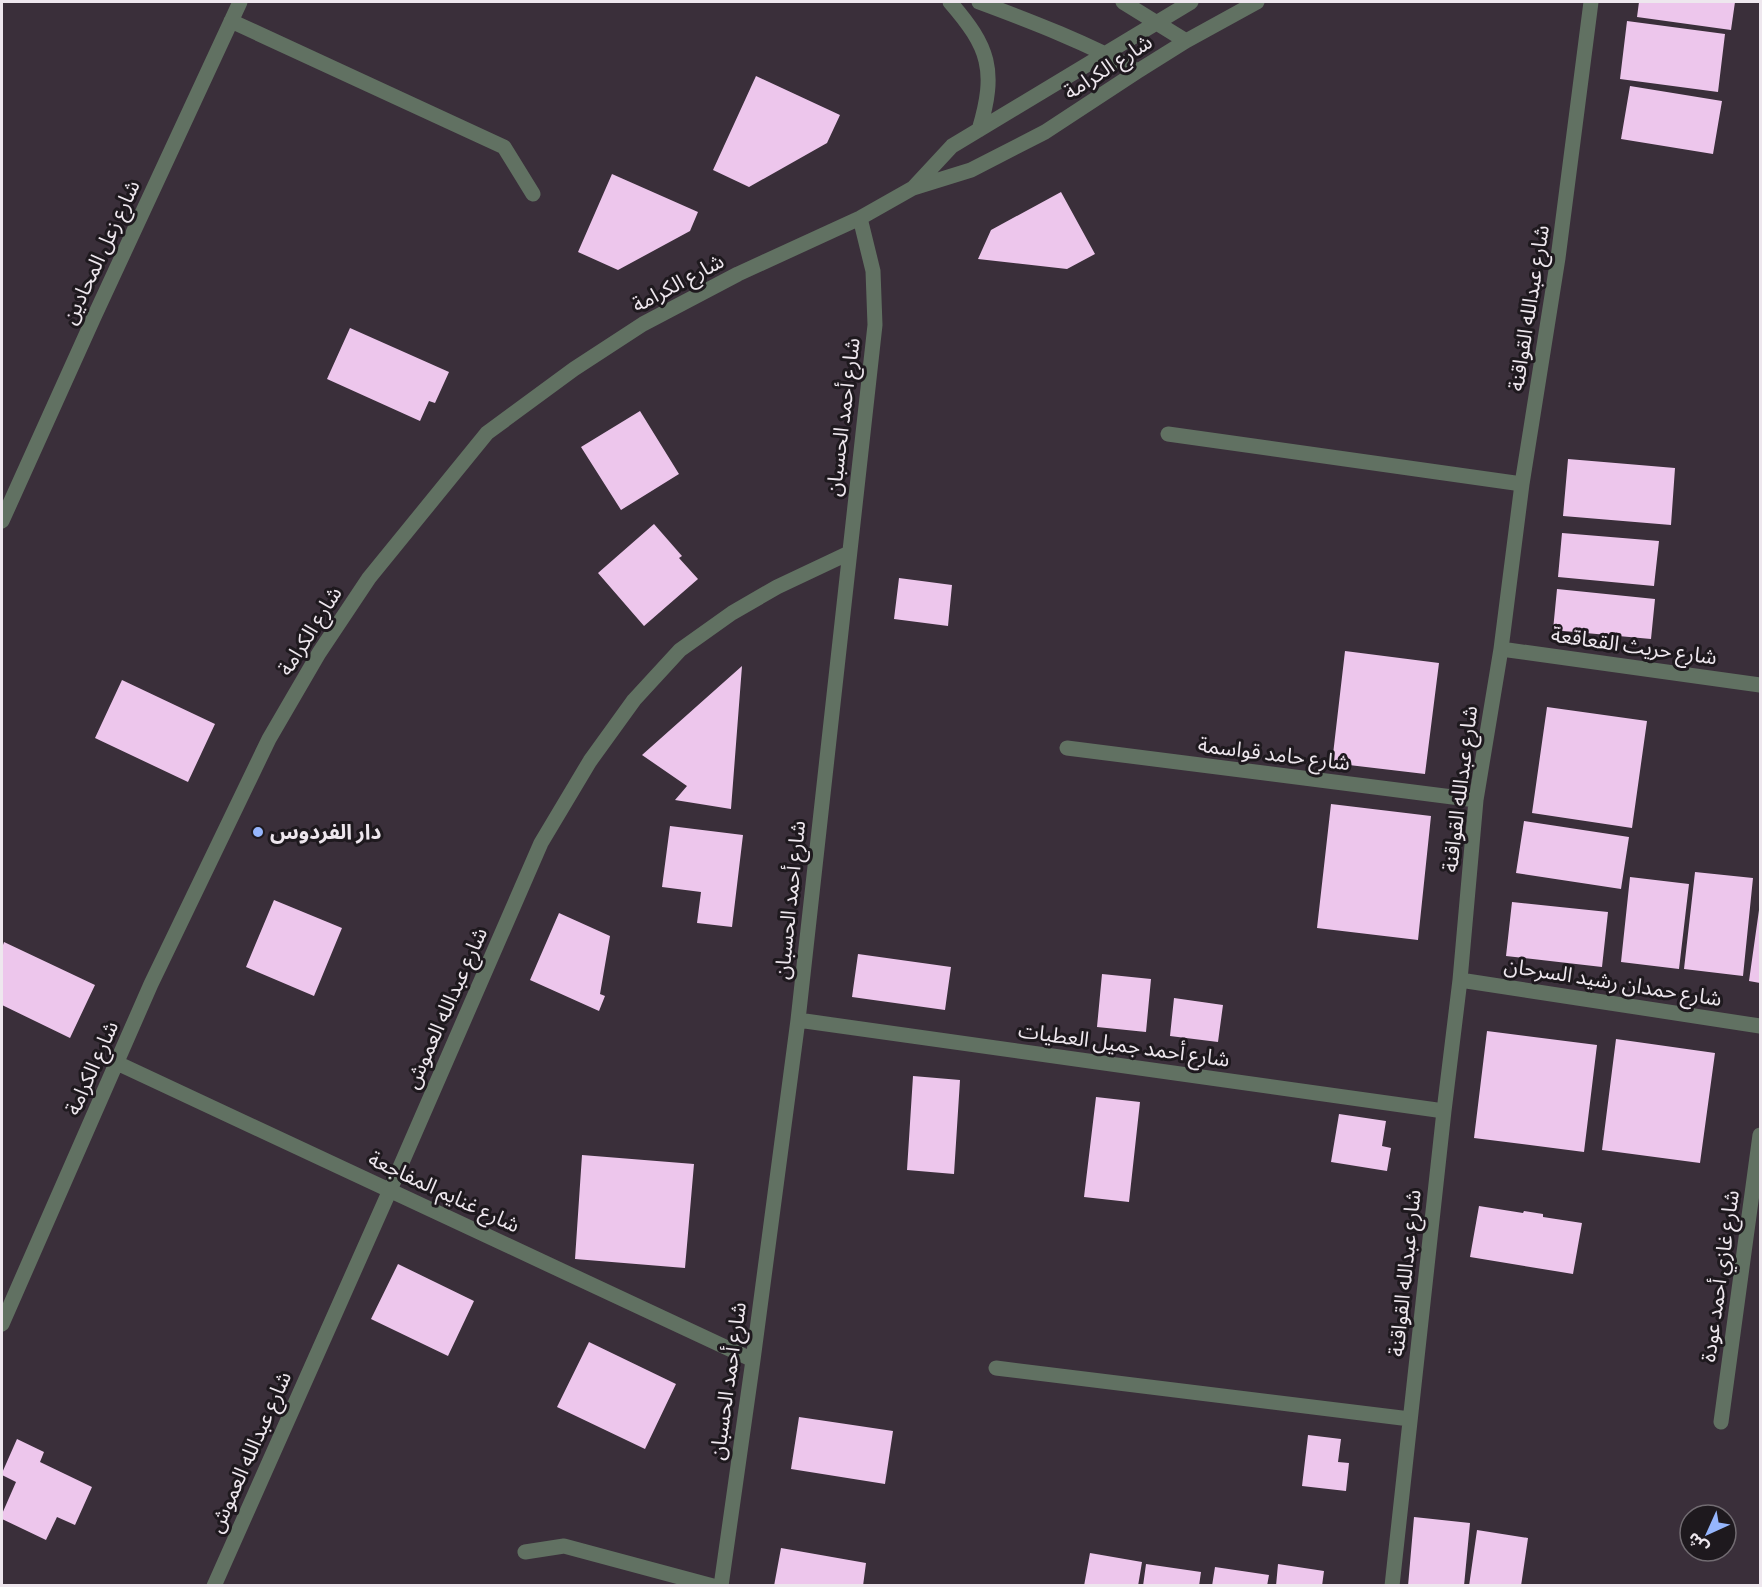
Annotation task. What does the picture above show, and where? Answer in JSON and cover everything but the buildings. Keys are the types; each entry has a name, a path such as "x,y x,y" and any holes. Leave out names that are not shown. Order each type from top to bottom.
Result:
{"street":[{"name":"شارع زعل المحادين","path":"2,521 240,2"},
{"path":"950,2 971,27 984,52 989,80 979,130"},
{"path":"979,2 1036,23 1106,53 1138,70"},
{"path":"1123,2 1186,41"},
{"name":"شارع الكرامة","path":"913,188 952,146 1191,2"},
{"name":"شارع الكرامة","path":"2,1324 151,984 269,739 319,653 369,578 488,433 574,369 644,324 738,274 860,218 913,188 972,170 1045,132 1138,70 1257,2"},
{"name":"شارع عبدالله القواقنة","path":"1392,1586 1460,980 1476,800 1501,649 1522,484 1558,258 1591,2"},
{"path":"231,21 504,147 532,194"},
{"name":"شارع أحمد الحسبان","path":"721,1586 798,1020 875,325 873,271 860,218"},
{"path":"1168,434 1522,484"},
{"name":"شارع عبدالله العموش","path":"214,1586 541,843 590,761 634,700 680,650 732,613 777,587 849,553"},
{"name":"شارع حريث القعاقعة","path":"1501,649 1761,685"},
{"name":"شارع حامد قواسمة","path":"1067,748 1476,800"},
{"name":"شارع حمدان رشيد السرحان","path":"1460,980 1761,1026"},
{"name":"شارع أحمد جميل العطيات","path":"798,1020 1444,1111"},
{"name":"شارع غنايم المفاجعة","path":"117,1063 753,1360"},
{"name":"شارع غازي أحمد عودة","path":"1721,1422 1761,1135"},
{"path":"996,1368 1410,1419"},
{"path":"525,1552 564,1546 713,1586"}],"place":[{"name":"دار الفردوس","path":"258,832"}]}
